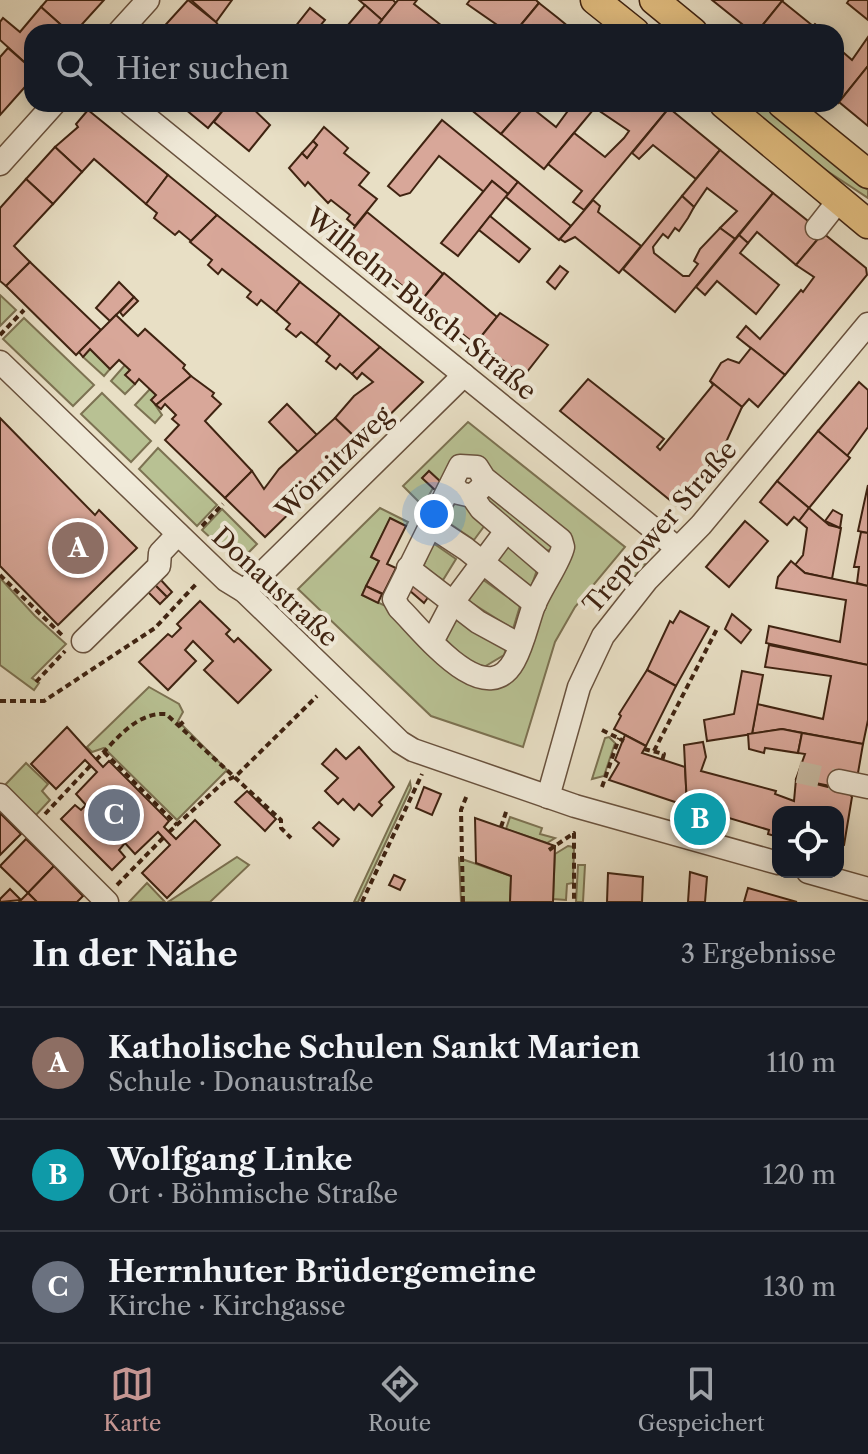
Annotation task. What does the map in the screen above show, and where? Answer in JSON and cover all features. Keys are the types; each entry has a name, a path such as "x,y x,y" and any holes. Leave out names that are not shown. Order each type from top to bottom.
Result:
{"main road":[{"path":"595,0 625,24"},
{"path":"654,0 683,24"},
{"path":"734,112 868,224"},
{"path":"792,112 868,174"}],"street":[{"path":"126,24 148,0"},
{"path":"0,164 47,112"},
{"name":"Wilhelm-Busch-Straße","path":"140,112 677,548"},
{"path":"817,228 839,200"},
{"name":"Treptower Straße","path":"548,797 579,687 594,651 639,590 701,525 868,324"},
{"name":"Donaustraße","path":"0,362 188,532 226,580 244,591 388,732 413,750 548,797 772,861"},
{"name":"Wörnitzweg","path":"244,591 464,375"},
{"path":"478,487 561,540 562,552 535,604 514,661 504,673 481,679 466,673 394,599 454,473 464,465 477,467 478,487 481,509 551,569"},
{"path":"431,526 478,558 535,604"},
{"path":"428,636 448,599 502,528"},
{"path":"83,641 159,566 160,553 188,532"},
{"path":"408,568 489,630 520,645"},
{"path":"839,781 868,787"},
{"path":"0,795 106,900"},
{"path":"829,878 868,889 865,902"}],"path":[{"path":"0,335 24,310"},
{"path":"188,532 223,504"},
{"path":"0,575 71,645 36,682"},
{"path":"0,701 44,701 155,628 200,580"},
{"path":"654,751 718,627"},
{"path":"169,832 225,781 236,776 317,696"},
{"path":"96,760 151,713 166,714 281,820 281,828 291,838"},
{"path":"179,726 185,720"},
{"path":"602,730 621,740 602,787"},
{"path":"644,749 664,754 662,761"},
{"path":"104,752 177,825"},
{"path":"362,902 431,756"},
{"path":"32,827 91,765"},
{"path":"62,784 67,790"},
{"path":"463,902 461,810 467,795"},
{"path":"501,827 507,809"},
{"path":"549,850 574,833 574,902"},
{"path":"106,900 163,838"},
{"path":"140,861 147,869"}],"green space":[{"path":"753,112 772,112 868,190 868,198 815,163"},
{"path":"0,295 16,310 0,326"},
{"path":"24,318 94,385 73,406 3,339"},
{"path":"90,349 110,369 104,376 83,357"},
{"path":"125,365 130,370 126,375 135,384 125,394 111,381"},
{"path":"150,389 156,395 152,400 162,415 155,423 135,405"},
{"path":"102,393 151,441 131,462 81,414"},
{"path":"468,422 625,547 575,607 555,642 523,747 431,716 298,589 380,508 408,522 406,526 390,519 371,557 379,561 362,595 390,608 492,685 567,557 484,466 442,483 429,471 423,478 433,488 423,506 403,486"},
{"path":"158,448 217,505 197,526 139,469"},
{"path":"488,493 553,544 553,549 543,552 484,498"},
{"path":"459,502 466,503 471,514 485,525 474,540 446,521 452,506"},
{"path":"222,509 257,544 238,563 202,530"},
{"path":"433,543 456,559 443,580 423,567"},
{"path":"509,545 537,570 531,587 496,559"},
{"path":"633,555 646,565 634,579 621,570"},
{"path":"0,578 66,644 32,678 39,683 34,690 0,665"},
{"path":"482,579 520,606 513,629 467,600"},
{"path":"455,617 506,649 504,655 484,667 468,661 445,639"},
{"path":"149,687 179,704 183,712 178,721 227,770 177,820 104,748 92,752 87,747"},
{"path":"609,737 615,743 604,776 592,779 605,738"},
{"path":"26,763 48,784 42,791 50,800 35,816 4,786"},
{"path":"410,782 411,788 358,902 354,902"},
{"path":"510,817 542,828 540,834 555,838 547,843 506,829"},
{"path":"568,846 574,847 573,883 567,884 566,900 553,899 555,854"},
{"path":"237,857 249,865 210,902 168,902"},
{"path":"459,858 511,876 510,902 461,902"},
{"path":"578,865 585,865 583,902 576,902"},
{"path":"147,883 165,902 129,902"}],"building":[{"path":"47,0 104,0 82,24 60,24 41,7"},
{"path":"188,0 217,24 166,24"},
{"path":"191,0 232,0 216,22"},
{"path":"359,0 393,0 396,3 382,20"},
{"path":"398,0 417,0 414,4 440,24 378,24"},
{"path":"470,0 536,0 539,3 522,24 496,24 467,4"},
{"path":"712,0 783,0 764,24 742,24"},
{"path":"849,0 868,0 868,20 847,3"},
{"path":"782,1 811,24 763,24"},
{"path":"539,3 565,24 522,24"},
{"path":"365,5 382,20 379,24 349,24"},
{"path":"41,7 60,24 27,24"},
{"path":"310,8 325,20 322,24 297,24"},
{"path":"3,18 20,32 24,27 24,62 0,40 0,22"},
{"path":"868,37 868,66 844,96 844,53 852,60"},
{"path":"8,48 24,62 24,88 0,115 0,57"},
{"path":"868,66 868,126 844,106 844,96"},
{"path":"86,112 90,112 168,175 146,204 94,159 82,172 55,147 78,127 76,124"},
{"path":"189,112 221,112 208,128"},
{"path":"222,112 256,112 270,125 249,151 214,122"},
{"path":"474,112 520,112 501,134"},
{"path":"520,112 537,112 556,127 567,112 591,112 544,169 501,134"},
{"path":"601,112 666,112 584,210 573,202 582,191 548,164 574,133 605,157 629,131"},
{"path":"666,112 674,112 720,150 696,179 653,145 639,159 632,153"},
{"path":"442,120 518,182 508,194 492,181 484,192 439,156 410,193 400,196 388,186"},
{"path":"324,127 348,148 344,153 369,173 359,185 377,199 355,226 347,219 350,215 331,200 328,203 308,182 305,186 289,168 302,153 307,158 317,145 313,141"},
{"path":"313,141 317,145 307,158 302,153"},
{"path":"55,147 82,172 53,204 26,179"},
{"path":"720,150 773,193 735,239 720,228 737,211 707,188 694,207 682,196"},
{"path":"168,175 217,215 191,241 179,231 175,235 154,218 157,213 146,204"},
{"path":"26,179 53,204 14,246 30,262 6,286 0,281 0,208"},
{"path":"492,181 508,194 458,256 441,243"},
{"path":"518,182 571,226 559,240 506,197"},
{"path":"773,193 823,233 796,265 757,232 748,243 739,235"},
{"path":"682,196 694,207 679,231 675,228 668,238 663,234 653,247 654,253 683,276 689,276 698,264 694,261 700,249 720,228 735,239 675,312 623,269"},
{"path":"593,200 600,206 598,212 641,246 619,273 575,237 565,242 560,239"},
{"path":"367,212 443,274 421,301 345,239"},
{"path":"217,215 300,282 276,312 261,300 257,305 247,297 251,292 222,269 218,274 208,265 212,260 190,242"},
{"path":"490,216 530,249 519,262 479,230"},
{"path":"823,233 866,268 867,275 785,375 737,337 746,326 760,339 801,290 803,292 814,277 796,265"},
{"path":"739,235 748,243 740,253 779,285 756,314 717,281 705,295 696,287"},
{"path":"30,262 101,330 76,355 6,286"},
{"path":"560,266 568,272 555,289 547,282"},
{"path":"444,273 497,317 475,344 421,301"},
{"path":"119,282 134,297 110,321 96,308"},
{"path":"300,282 340,314 316,344 301,332 296,337 286,329 290,324 276,312"},
{"path":"134,297 138,301 123,316 120,312"},
{"path":"500,313 548,345 523,377 495,354 491,357 475,344"},
{"path":"340,314 380,347 352,374 340,364 336,369 326,361 330,356 316,344"},
{"path":"116,315 138,336 145,329 185,365 183,368 191,376 156,405 151,400 156,395 139,379 135,384 125,375 130,370 119,360 110,369 90,349 83,357 79,352"},
{"path":"380,347 423,382 361,443 335,418 354,396 373,382 362,373 357,379 352,374"},
{"path":"751,348 785,375 758,407 749,399 742,407 710,381 721,363 728,359 739,363"},
{"path":"191,376 214,393 212,396 221,404 205,421 252,471 225,498 165,440 179,425 172,419 176,415 165,404 161,409 156,405"},
{"path":"588,379 664,439 657,447 660,450 713,385 710,381 742,407 727,440 676,505 560,411"},
{"path":"859,382 868,390 868,427 847,456 818,431"},
{"path":"287,404 317,435 299,453 269,422"},
{"path":"0,418 95,515 99,510 137,548 58,625 0,566"},
{"path":"335,418 361,443 265,537 225,498 252,471 264,489 279,469"},
{"path":"818,431 850,458 809,508 777,481"},
{"path":"429,471 442,483 435,490 422,478"},
{"path":"777,481 809,508 799,521 794,517 787,525 760,502"},
{"path":"868,485 868,533 858,531"},
{"path":"809,508 829,525 841,528 832,579 805,573 795,565 803,555 807,528 799,521"},
{"path":"833,510 842,515 840,528 825,521"},
{"path":"390,518 406,526 387,564 396,568 383,594 366,586 379,561 371,557"},
{"path":"745,521 768,541 729,587 706,567"},
{"path":"861,532 868,533 868,586 857,583 859,567 854,567"},
{"path":"791,561 805,573 868,586 868,665 766,643 769,626 840,642 846,600 776,588 778,577"},
{"path":"160,579 172,592 167,597 155,585"},
{"path":"413,584 429,596 424,603 409,590"},
{"path":"155,585 167,597 160,604 148,592"},
{"path":"366,586 382,594 378,603 362,595"},
{"path":"200,601 230,630 226,634 234,642 238,638 271,670 238,703 204,670 213,661 193,641 185,650 196,661 168,690 139,662 168,634 172,637 181,628 177,624"},
{"path":"680,611 709,627 676,686 647,670 670,621 673,623"},
{"path":"732,614 751,630 741,643 725,629"},
{"path":"769,645 868,665 868,720 863,744 782,729 752,734 757,704 823,719 831,676 765,667"},
{"path":"647,670 676,686 646,746 614,729 621,716 619,714"},
{"path":"742,671 763,675 752,734 707,741 704,720 734,714"},
{"path":"67,727 103,767 109,761 169,821 164,827 176,839 195,820 220,845 167,898 142,873 170,845 158,832 135,854 125,843 119,850 125,857 112,870 61,819 75,805 81,810 86,805 76,794 97,772 85,760 56,789 31,764"},
{"path":"782,729 802,733 798,753 765,748 764,753 749,749 748,734"},
{"path":"802,733 863,744 858,773 835,787 796,779 805,754 798,753"},
{"path":"625,735 646,746 642,753 685,767 687,806 609,780 619,763 615,760"},
{"path":"703,742 706,757 701,771 776,791 775,794 794,801 796,779 848,792 852,797 844,845 844,806 772,806 772,835 768,834 769,830 709,812 708,816 695,813 696,809 687,806 684,745"},
{"path":"359,747 394,787 379,802 382,805 372,816 359,804 354,810 343,799 338,804 325,791 338,778 322,764 336,749 346,759"},
{"path":"424,787 441,794 432,815 416,808"},
{"path":"247,791 276,819 265,831 235,802"},
{"path":"0,813 21,834 0,855"},
{"path":"475,818 555,846 553,902 510,902 511,876 476,863"},
{"path":"319,822 339,839 333,846 313,828"},
{"path":"26,839 54,866 28,893 0,866"},
{"path":"54,866 83,896 77,902 37,902 28,893"},
{"path":"690,872 707,877 705,902 688,902"},
{"path":"608,873 643,877 642,902 607,902"},
{"path":"394,875 405,880 400,890 389,885"},
{"path":"748,888 797,902 744,902"},
{"path":"10,889 21,900 0,902 0,899"},
{"path":"28,893 37,902 19,902"}],"tunnel":[{"path":"798,772 839,781"}],"place":[{"name":"Katholische Schulen Sankt Marien","path":"78,548"},
{"name":"Herrnhuter Brüdergemeine","path":"114,815"},
{"name":"Wolfgang Linke","path":"700,819"}]}
